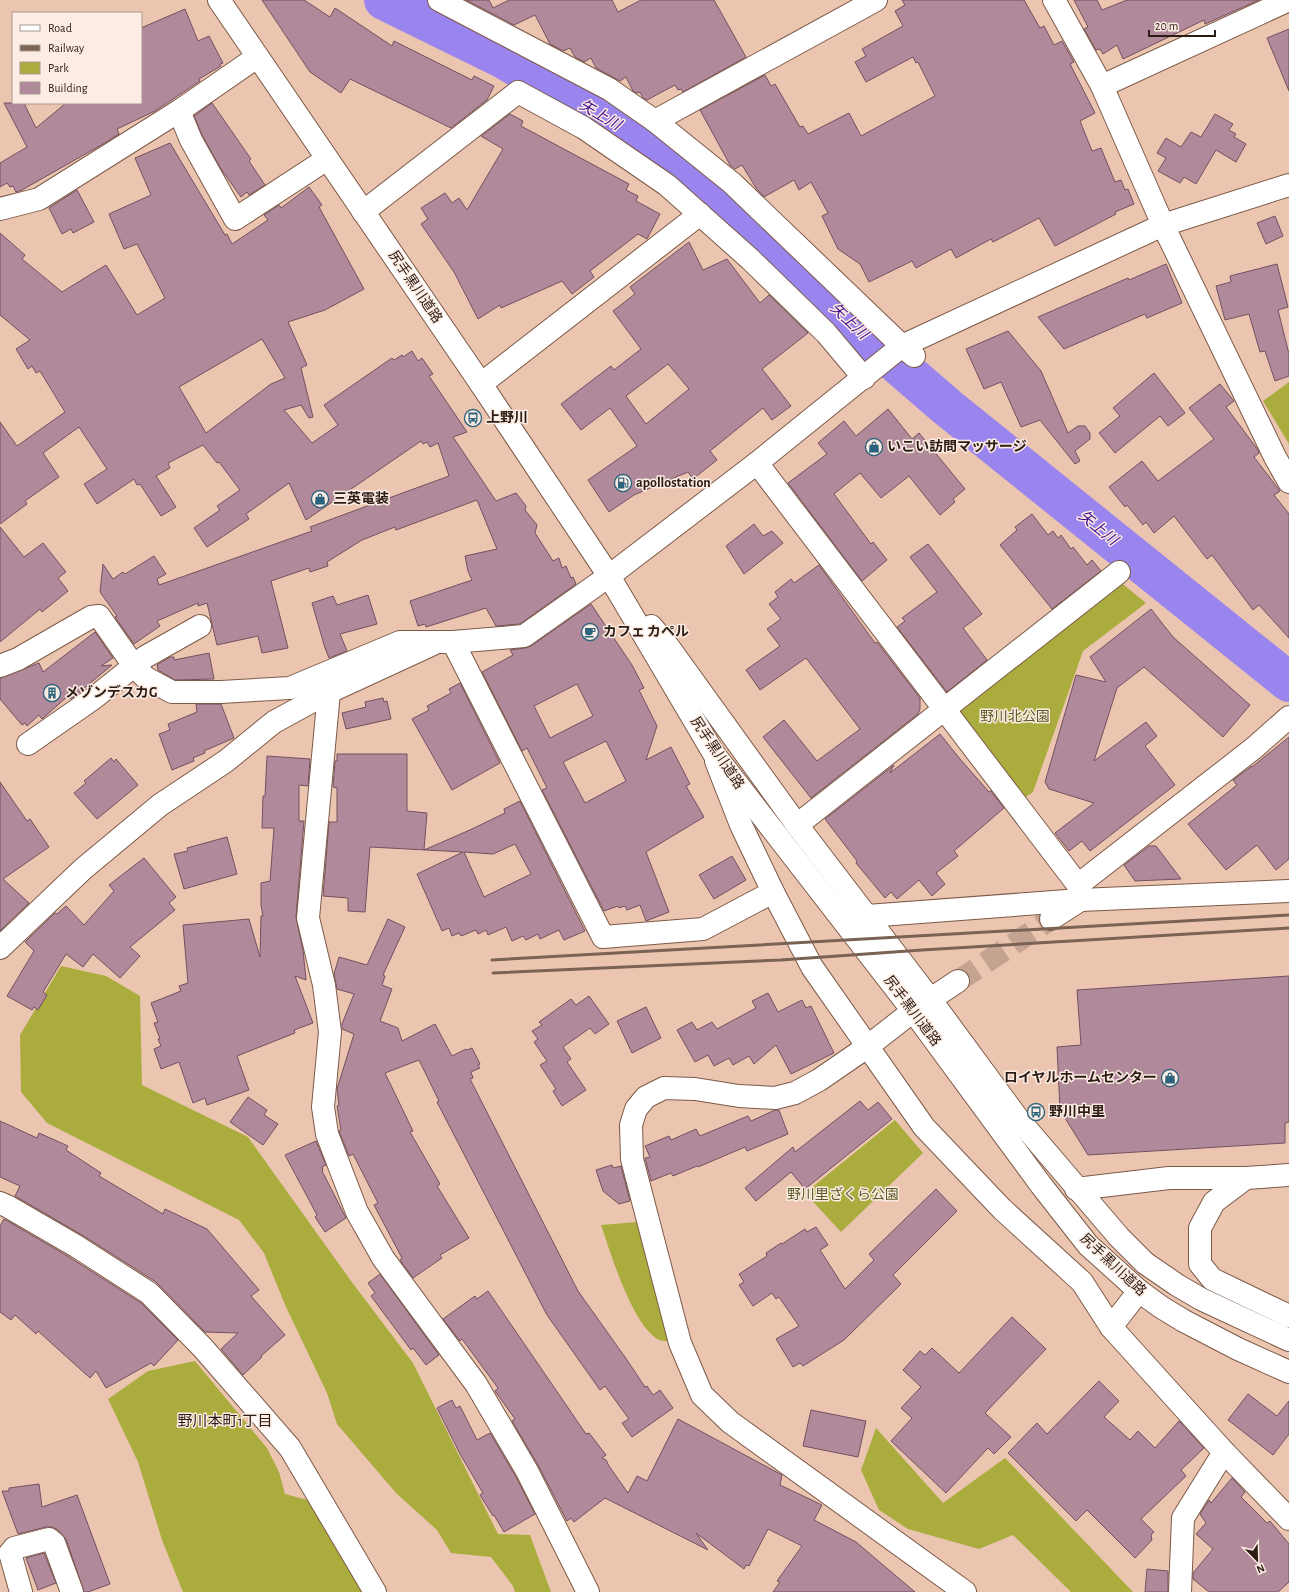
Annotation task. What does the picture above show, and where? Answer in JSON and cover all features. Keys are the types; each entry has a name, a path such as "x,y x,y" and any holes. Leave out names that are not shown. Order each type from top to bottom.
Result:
{"street":[{"name":"尻手黒川道路","path":"219,0 481,384 609,576 714,754 1076,1189 1119,1237 1151,1267 1177,1285 1201,1299 1289,1340"},
{"path":"439,0 609,89 655,121 732,183 908,351"},
{"path":"655,121 876,0"},
{"path":"1054,0 1102,86 1163,225 1275,457 1289,482"},
{"path":"1102,86 1289,0"},
{"path":"0,209 39,199 179,111 257,57"},
{"path":"363,212 518,92 584,128 667,185 750,259 826,333 864,378"},
{"path":"179,111 191,140 235,219 327,159"},
{"path":"0,666 18,659 91,617 100,616 134,666 146,678 172,692 221,692 290,688 400,642 446,642 524,636 609,576 757,463 864,378 908,351 1163,225 1289,185"},
{"path":"481,384 700,214"},
{"path":"757,463 945,710 1079,893"},
{"path":"798,825 1119,572"},
{"name":"尻手黒川道路","path":"609,576 665,642 798,825 867,916 922,1005 1040,1185 1088,1245 1139,1291 1161,1307 1184,1321 1238,1349 1289,1372"},
{"path":"28,744 94,698 145,657 200,626"},
{"path":"0,948 84,869 160,805 226,761 274,722 328,692 446,642"},
{"path":"446,642 603,937 703,929 773,892"},
{"path":"328,692 308,918 324,985 330,1032 323,1107 327,1134 357,1212 379,1251 476,1384 527,1471 588,1592"},
{"path":"1051,919 1079,893 1254,748 1289,717"},
{"path":"714,754 740,825 812,967 924,1127 1002,1209 1082,1282 1112,1327 1224,1452 1289,1519"},
{"path":"867,916 1079,893 1289,891"},
{"path":"958,981 922,1005 867,1047 819,1080 795,1093 775,1098 739,1096 695,1089 664,1088 646,1097 636,1110 631,1125 632,1159 680,1343 702,1395 730,1422 965,1592"},
{"path":"1076,1189 1169,1178 1246,1178 1289,1175"},
{"path":"1246,1178 1214,1202 1200,1228 1200,1264 1212,1279 1289,1316"},
{"path":"0,1203 76,1246 149,1293 203,1348 290,1448 375,1592"},
{"path":"1112,1327 1139,1291"},
{"path":"1180,1592 1183,1518 1224,1452"},
{"path":"20,1592 10,1553 14,1548 49,1539 54,1543 72,1592"}],"green space":[{"path":"1289,382 1289,444 1263,401"},
{"name":"野川北公園","path":"1119,581 1146,603 1083,651 1033,792 1023,799 958,710"},
{"path":"61,966 106,976 140,996 142,1085 248,1137 351,1281 413,1363 498,1534 530,1535 551,1592 515,1592 513,1586 491,1557 451,1553 437,1530 396,1493 337,1424 327,1393 286,1307 264,1253 239,1220 47,1123 21,1092 20,1035"},
{"name":"野川里ざくら公園","path":"895,1120 923,1153 841,1232 805,1193"},
{"path":"637,1222 668,1341 659,1340 649,1332 631,1305 601,1225"},
{"path":"195,1361 267,1448 279,1472 285,1494 315,1502 367,1592 183,1592 162,1540 138,1462 108,1399 148,1371"},
{"path":"876,1428 943,1503 1005,1458 1133,1592 1071,1592 1013,1535 979,1549 908,1529 879,1510 861,1470"}],"building":[{"path":"262,0 304,0 330,17 335,8 392,46 394,41 472,80 474,76 494,86 487,100 451,128 350,79 341,93 310,72"},
{"path":"466,0 489,0 493,8 509,0 612,0 618,12 641,0 714,0 746,57 683,92 681,89 678,90 675,85 647,100 643,98 640,92 637,93 633,91 626,77 620,81 596,68 591,58 584,62 575,57 570,48 563,51 550,44 535,15 514,25"},
{"path":"902,0 1024,0 1040,28 1044,26 1054,45 1062,41 1074,62 1070,64 1095,113 1080,121 1092,151 1101,148 1115,182 1121,180 1125,190 1128,189 1134,204 1115,212 1116,214 1055,246 1039,218 993,242 991,239 956,258 951,249 916,268 912,261 869,282 860,264 838,249 822,216 828,213 811,182 799,190 794,180 764,197 756,188 742,165 735,169 730,165 700,110 765,75 771,86 775,84 800,127 803,126 808,134 849,113 861,136 935,96 918,62 916,63 913,57 866,82 855,62 866,56 862,49 903,26 895,11 905,5"},
{"path":"1074,0 1097,0 1102,10 1127,0 1259,0 1205,24 1204,20 1123,59 1117,45 1103,54 1100,49 1096,50 1084,29 1088,27"},
{"path":"185,9 198,41 209,36 223,63 220,64 221,66 199,79 200,81 155,111 117,129 119,134 22,190 16,192 13,186 10,187 7,183 0,187 0,163 27,147 4,103 24,104 36,128 65,104 142,104 142,28"},
{"path":"1289,29 1289,91 1267,38"},
{"path":"212,103 251,159 249,161 265,185 249,195 247,192 241,197 221,169 202,135 194,116"},
{"path":"510,114 523,121 521,126 629,184 626,190 638,196 636,201 660,214 647,239 638,234 590,271 594,277 572,294 562,281 501,308 500,305 478,319 454,272 421,224 428,219 421,208 445,193 452,203 459,198 467,210 503,149 481,136"},
{"path":"1215,114 1233,124 1229,130 1236,134 1234,137 1246,144 1236,162 1216,150 1196,184 1184,177 1180,183 1158,171 1166,158 1157,153 1166,138 1181,147 1191,132 1201,137"},
{"path":"170,143 225,235 227,234 232,244 268,220 264,215 279,205 281,208 309,187 322,205 319,207 364,289 325,310 288,322 307,365 301,368 313,417 309,418 301,405 284,410 312,443 338,425 324,405 392,358 394,360 402,355 403,357 412,351 418,361 422,358 433,374 429,376 467,432 453,437 496,501 516,493 526,506 525,510 537,525 535,533 553,561 559,558 562,568 566,566 571,578 573,577 576,584 520,624 496,626 486,608 426,627 425,624 418,626 410,601 472,580 468,571 465,556 497,549 477,500 396,530 395,527 362,540 327,562 328,566 310,572 309,568 271,581 288,648 262,653 258,636 217,645 207,603 198,606 198,603 157,621 160,626 134,644 100,592 103,564 113,579 123,572 125,574 154,556 166,574 157,579 159,585 312,531 310,527 449,476 438,443 430,447 427,442 423,444 421,441 306,520 289,483 246,514 249,519 207,547 194,528 220,510 217,506 240,490 219,462 217,463 203,445 168,463 170,468 156,476 176,507 161,516 140,484 137,485 134,479 97,504 84,484 107,469 79,427 43,453 59,477 25,501 27,504 0,524 0,422 17,446 65,412 40,371 36,373 32,366 28,369 16,349 30,340 0,315 0,233 25,255 22,259 62,292 106,265 137,315 165,298 137,244 124,249 109,214 151,195 135,158","holes":["262,339 285,378 271,384 206,433 179,387"]},
{"path":"77,190 94,222 73,233 71,229 62,234 49,208"},
{"path":"1275,216 1283,236 1266,244 1257,223"},
{"path":"689,242 703,270 727,259 760,303 769,295 808,333 762,369 791,406 772,420 763,408 710,451 717,460 693,479 688,472 634,495 609,512 588,480 637,446 610,408 581,430 561,404 611,366 614,370 641,349 613,311 635,294 630,287","holes":["668,364 689,389 646,424 626,396"]},
{"path":"1166,264 1182,303 1147,318 1145,314 1064,349 1038,317 1128,278 1129,280"},
{"path":"1277,264 1288,307 1278,310 1289,354 1289,376 1275,381 1265,351 1260,352 1249,314 1225,320 1216,286 1231,282 1230,276"},
{"path":"1008,331 1041,371 1068,433 1078,426 1085,426 1090,433 1090,439 1075,451 1080,461 1075,464 1040,420 1021,427 1001,382 984,389 966,349"},
{"path":"1154,373 1185,413 1168,426 1160,416 1115,453 1099,433 1120,416 1113,408"},
{"path":"1220,384 1234,401 1226,407 1258,450 1259,453 1254,457 1280,491 1274,495 1289,514 1289,638 1259,605 1253,610 1212,555 1207,559 1174,516 1154,533 1146,522 1143,525 1127,505 1125,507 1109,487 1142,461 1158,481 1214,439 1189,408"},
{"path":"888,409 912,439 919,433 965,489 953,499 955,502 940,515 909,476 881,498 860,473 834,494 871,544 873,542 887,560 862,581 788,483 827,454 818,443 844,421 856,436"},
{"path":"1032,514 1048,535 1053,531 1058,538 1061,535 1071,549 1073,547 1087,565 1092,560 1101,571 1052,609 1000,545 1017,530 1015,527"},
{"path":"754,524 763,536 772,531 783,543 744,574 726,546"},
{"path":"0,527 24,557 43,543 66,572 58,578 68,591 42,612 40,609 0,642"},
{"path":"928,544 982,614 963,628 987,660 947,692 897,627 905,621 902,618 937,592 910,557"},
{"path":"819,565 875,643 877,642 920,698 920,709 918,714 811,798 763,737 784,720 817,761 860,729 806,658 760,690 746,670 780,646 767,629 781,619 769,604 778,597 775,592 791,579 794,583"},
{"path":"368,595 377,624 340,634 347,651 329,658 312,603 333,596 337,605"},
{"path":"591,604 632,665 644,688 639,690 657,726 646,760 671,747 690,784 686,786 704,817 646,852 669,912 646,921 640,905 627,910 625,906 619,908 618,906 604,911 542,790 547,788 527,748 522,751 482,672 513,655 510,650 531,646","holes":["577,684 593,716 550,738 534,706","606,741 626,781 585,803 563,762"]},
{"path":"1151,609 1173,637 1250,705 1223,737 1144,667 1117,688 1094,761 1146,722 1157,736 1145,746 1175,785 1090,851 1082,841 1069,851 1055,833 1094,803 1049,789 1045,782 1076,675 1106,682 1090,657"},
{"path":"95,632 113,658 101,666 112,665 71,699 68,696 42,719 39,715 27,726 25,723 22,725 0,699 0,678 39,663 43,672"},
{"path":"209,653 214,679 175,680 158,670 157,665 170,657 174,657 174,660"},
{"path":"460,683 500,763 452,790 412,719 429,710 427,706 451,693 449,689"},
{"path":"383,698 384,702 387,701 391,719 346,729 342,713 366,707 365,702"},
{"path":"196,704 221,704 234,738 204,751 205,753 193,758 194,761 172,770 159,734 170,730 168,724 197,712"},
{"path":"940,734 989,792 991,791 1004,808 954,851 958,856 936,873 945,884 932,896 919,880 897,899 891,892 885,898 856,863 857,861 825,819 894,765 890,773"},
{"path":"1289,737 1289,859 1276,870 1257,845 1226,870 1188,824 1237,785 1233,780 1252,767"},
{"path":"337,754 407,754 407,811 427,813 424,850 370,847 365,912 348,911 348,898 323,896 329,822 337,822 337,788 333,787 335,761 337,761"},
{"path":"267,756 310,759 308,786 299,785 299,821 304,821 296,917 303,950 306,980 295,976 313,1023 294,1030 295,1033 237,1056 249,1090 207,1105 205,1098 193,1103 179,1062 161,1069 154,1049 161,1046 154,1023 158,1022 151,1003 181,991 179,986 188,983 183,925 249,919 260,957 261,916 263,916 261,905 261,883 270,881 274,828 262,828 263,796 265,796"},
{"path":"111,758 114,762 116,759 138,785 97,819 74,793 86,783 84,781"},
{"path":"0,782 27,821 30,819 49,847 3,879 29,903 0,931"},
{"path":"520,801 585,931 564,940 559,930 540,939 538,934 526,940 523,936 512,941 506,927 488,935 486,930 478,934 476,930 461,936 459,933 452,936 449,928 442,931 417,874 463,852 424,850 505,813 504,809","holes":["515,844 531,874 484,897 464,852 493,854"]},
{"path":"227,837 237,874 184,889 174,854 188,851 187,848"},
{"path":"1149,846 1156,846 1181,879 1135,881 1124,865"},
{"path":"732,856 746,880 714,899 699,875"},
{"path":"144,858 176,897 169,903 175,910 130,947 140,956 120,978 93,954 83,967 66,954 43,992 47,995 38,1010 34,1007 32,1010 7,996 34,951 25,942 55,913 57,914 66,906 84,925 114,891 109,885"},
{"path":"388,919 405,927 383,975 385,976 382,985 392,989 380,1021 398,1028 402,1041 435,1024 452,1056 466,1049 472,1048 480,1064 478,1065 480,1068 471,1072 473,1078 470,1079 578,1291 645,1387 647,1386 653,1395 660,1390 673,1408 632,1437 622,1423 629,1419 605,1386 600,1390 547,1315 437,1102 439,1101 419,1060 385,1073 413,1131 410,1132 440,1184 437,1186 469,1238 440,1255 442,1258 413,1278 400,1260 402,1258 374,1205 378,1203 353,1154 349,1156 339,1131 341,1130 337,1106 339,1105 337,1089 354,1034 342,1029 342,1024 354,994 337,989 334,974 339,957 367,965"},
{"name":"ロイヤルホームセンター","path":"1289,976 1289,1122 1285,1123 1285,1143 1088,1155 1060,1110 1057,1047 1081,1045 1077,990"},
{"path":"768,993 778,1012 802,1000 806,1008 811,1006 834,1053 791,1074 776,1045 754,1064 749,1056 733,1065 729,1058 714,1066 708,1055 695,1062 677,1030 692,1022 697,1030 712,1022 717,1029 756,1008 752,1001"},
{"path":"589,996 609,1024 595,1034 590,1028 563,1047 571,1059 567,1062 586,1090 562,1106 553,1091 556,1089 540,1065 547,1061 534,1042 538,1039 532,1031 542,1025 539,1022 571,999 576,1005"},
{"path":"646,1007 661,1038 632,1053 617,1021"},
{"path":"248,1097 267,1110 264,1115 278,1124 263,1145 230,1122"},
{"path":"860,1101 868,1110 878,1102 892,1119 805,1189 791,1172 756,1201 745,1188 793,1147 795,1152"},
{"path":"775,1110 779,1110 788,1134 747,1151 745,1147 698,1167 697,1166 673,1176 671,1173 651,1181 645,1158 650,1157 645,1146 669,1136 671,1140 696,1129 700,1136 748,1116 751,1121"},
{"path":"0,1121 37,1138 39,1133 68,1146 66,1150 101,1173 99,1176 163,1214 165,1209 207,1229 259,1290 251,1296 285,1335 261,1356 262,1357 243,1375 221,1349 238,1333 205,1332 156,1282 82,1235 15,1196 20,1186 0,1177"},
{"path":"316,1141 326,1165 322,1167 322,1171 346,1218 325,1232 315,1217 317,1215 285,1155"},
{"path":"612,1165 613,1168 621,1166 630,1201 619,1204 603,1191 596,1170"},
{"path":"936,1189 957,1211 893,1275 901,1284 844,1340 803,1366 800,1363 793,1367 776,1339 799,1326 779,1297 776,1299 772,1293 753,1306 739,1285 744,1282 739,1274 767,1256 766,1253 781,1243 782,1244 805,1229 807,1232 816,1227 828,1245 820,1250 845,1289 874,1260 869,1254"},
{"path":"4,1219 69,1257 141,1303 178,1340 154,1366 151,1363 106,1388 96,1371 90,1378 38,1331 36,1334 15,1315 11,1320 0,1312 0,1226"},
{"path":"380,1274 439,1355 426,1365 413,1348 411,1350 371,1296 375,1293 368,1283"},
{"path":"488,1291 586,1434 589,1433 606,1455 602,1458 606,1460 628,1493 637,1476 647,1481 678,1419 782,1475 780,1485 822,1505 814,1520 856,1542 915,1592 773,1592 780,1582 777,1581 802,1546 768,1529 749,1566 746,1565 744,1569 696,1533 708,1550 605,1498 574,1522 571,1518 567,1521 538,1465 512,1421 515,1419 495,1391 498,1388 462,1339 460,1341 443,1319 475,1296 477,1299"},
{"path":"1012,1317 1046,1349 985,1413 1011,1437 994,1454 988,1448 946,1493 891,1441 912,1418 901,1408 921,1387 903,1370 920,1351 925,1355 932,1348 959,1373"},
{"path":"1099,1381 1119,1401 1104,1417 1130,1440 1138,1431 1155,1448 1179,1421 1204,1448 1181,1470 1186,1476 1141,1519 1154,1532 1151,1535 1152,1540 1135,1558 1087,1510 1076,1521 1008,1453 1037,1423 1047,1434"},
{"path":"1248,1394 1277,1416 1289,1401 1289,1434 1273,1455 1228,1420"},
{"path":"452,1400 456,1408 460,1406 477,1440 490,1433 516,1477 535,1514 504,1532 480,1495 483,1493 460,1454 437,1408"},
{"path":"811,1410 866,1421 858,1457 803,1446"},
{"path":"1232,1478 1245,1492 1241,1497 1267,1523 1270,1521 1289,1544 1289,1582 1278,1592 1209,1592 1193,1579 1193,1573 1213,1549 1196,1534 1206,1523 1200,1514 1209,1500 1211,1503"},
{"path":"39,1484 42,1507 77,1495 110,1584 84,1592 66,1539 57,1529 46,1527 18,1534 2,1491 9,1491 9,1488"},
{"path":"44,1553 56,1583 38,1590 26,1558"},
{"path":"1147,1569 1168,1571 1168,1592 1145,1592"}],"waterway":[{"name":"矢上川","path":"384,0 502,58 655,147 708,189 866,337 947,407 1289,682"}],"tunnel":[{"path":"958,981 1051,919"}],"railway":[{"path":"492,960 1289,915"},
{"path":"493,973 781,960 1289,928"}],"place":[{"name":"上野川","path":"473,418"},
{"name":"いこい訪問マッサージ","path":"874,447"},
{"name":"apollostation","path":"623,483"},
{"name":"三英電装","path":"320,499"},
{"name":"カフェ カペル","path":"590,632"},
{"name":"メゾンデスカG","path":"52,693"},
{"name":"ロイヤルホームセンター","path":"1170,1078"},
{"name":"野川中里","path":"1036,1112"}],"district":[{"name":"野川本町1丁目","path":"225,1421"}]}
